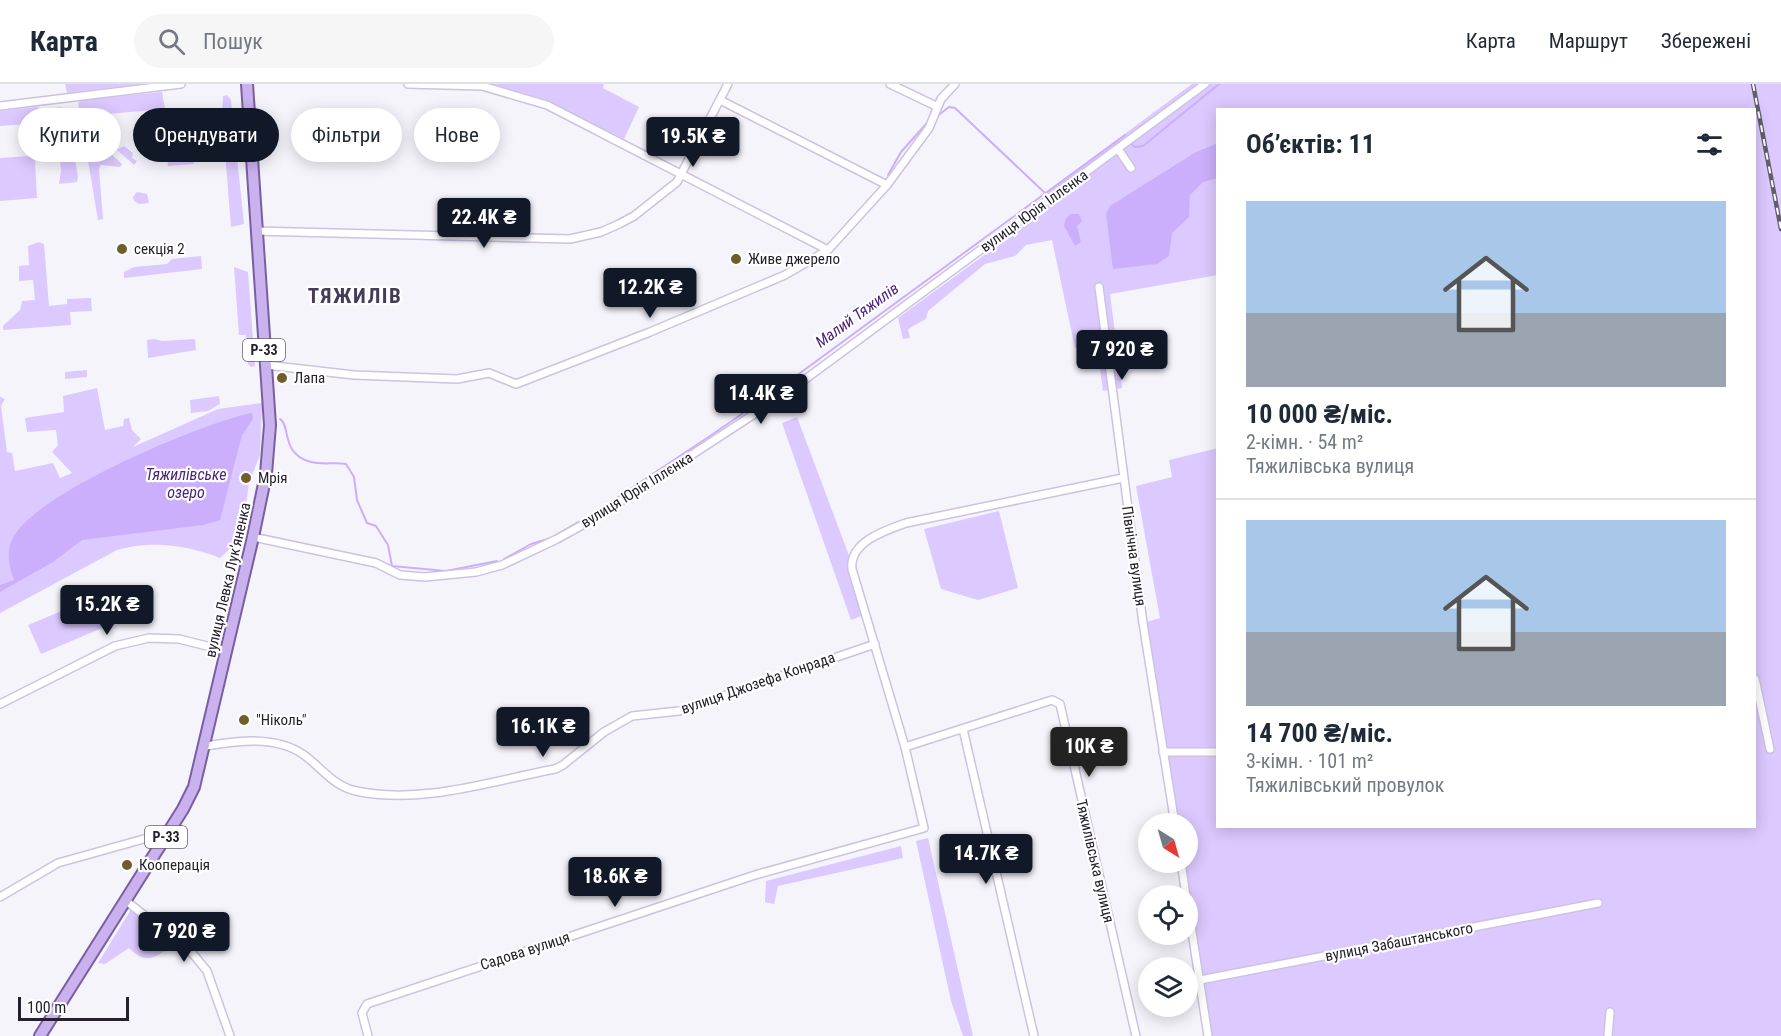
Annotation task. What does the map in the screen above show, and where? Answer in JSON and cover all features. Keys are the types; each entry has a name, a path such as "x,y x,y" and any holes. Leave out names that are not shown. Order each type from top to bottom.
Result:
{"main road":[{"name":"вулиця Левка Лукʼяненка","path":"40,1036 167,836 195,786 254,537 270,448 247,84"}],"street":[{"path":"0,106 181,84"},
{"path":"408,84 482,86 547,105 680,176 828,250"},
{"path":"256,231 570,238 601,232 634,216 670,189 680,176 728,84"},
{"path":"890,84 936,106"},
{"path":"266,365 354,375 457,379 489,373 511,383 525,383 785,275 828,250 887,185 929,128 936,106 955,84"},
{"name":"вулиця Юрія Іллєнка","path":"254,537 375,563 400,575 446,577 502,565 595,518 788,392 1205,84"},
{"path":"720,100 887,185"},
{"path":"1118,149 1131,168"},
{"name":"Північна вулиця","path":"1099,287 1123,478 1173,813"},
{"path":"905,747 851,561 856,550 871,539 906,523 1123,478"},
{"path":"0,704 90,658 149,638 179,639 228,651"},
{"name":"вулиця Джозефа Конрада","path":"206,746 232,742 270,742 303,754 338,784 346,788 373,794 418,795 555,769 617,723 632,716 679,711 875,644"},
{"path":"1756,684 1770,749"},
{"name":"Тяжилівська вулиця","path":"905,747 1052,700 1060,704 1136,1036"},
{"path":"963,729 1034,1036"},
{"name":"Садова вулиця","path":"368,1036 362,1013 367,1004 755,875 924,828 905,747"},
{"path":"1163,752 1216,752"},
{"path":"0,897 57,863 158,835 167,836"},
{"path":"125,900 193,954 207,971 230,1036"},
{"name":"вулиця Забаштанського","path":"1200,980 1598,903"},
{"path":"1194,945 1208,1036"},
{"path":"1608,1036 1610,1012"}],"shaded area":[{"path":"65,84 140,84 67,93"},
{"path":"489,84 604,84 603,88 639,107 624,139 544,99"},
{"path":"1192,84 1781,84 1781,1036 1208,1036 1198,972 1198,957 1196,957 1194,945 1198,945 1198,885 1184,885 1183,873 1198,873 1198,813 1173,813 1143,623 1160,618 1136,486 1172,477 1169,460 1216,448 1216,828 1756,828 1756,108 1216,108 1216,275 1110,294 1122,388 1103,391 1097,346 1075,348 1052,240 1026,245 1015,256 985,264 928,311 926,319 908,329 910,338 903,339 898,318 1046,210 1045,193"},
{"path":"162,92 165,108 133,108 133,112 121,113 121,108 79,108 78,103 81,100"},
{"path":"227,95 231,100 232,108 222,108 223,96"},
{"path":"18,109 18,125 0,126 0,111"},
{"path":"124,146 133,153 133,162 136,162 134,165 121,154 121,148"},
{"path":"18,157 18,162 35,162 37,198 0,201 0,158"},
{"path":"60,162 76,162 77,182 59,184"},
{"path":"88,162 120,162 122,164 120,167 101,165 99,169 103,219 98,220"},
{"path":"168,162 194,162 194,164 168,166"},
{"path":"226,162 238,162 244,224 231,227"},
{"path":"137,192 147,194 149,203 139,204 134,201 133,197"},
{"path":"39,242 44,244 49,306 67,304 67,299 91,298 92,311 70,312 71,325 3,330 3,326 20,310 22,301 35,300 33,280 19,281 19,266 29,265 28,246"},
{"path":"201,256 202,269 124,278 124,272 134,267 167,264 172,259"},
{"path":"234,267 248,272 255,366 251,367 248,364 246,335 239,335"},
{"path":"195,339 196,350 148,358 147,340 162,341"},
{"path":"87,370 87,377 65,379 65,372"},
{"path":"97,388 105,430 123,426 124,419 129,418 132,430 141,439 133,447 218,409 262,403 260,455 249,483 243,527 238,541 220,558 169,545 143,545 117,550 0,613 0,397 5,399 1,406 7,452 12,453 15,471 53,463 60,478 72,473 52,452 58,445 56,430 27,432 25,418 64,412 63,396"},
{"path":"219,396 220,404 208,411 191,413 190,400"},
{"path":"797,417 851,561 866,614 851,620 782,423"},
{"path":"999,511 1018,588 978,600 941,589 924,529"},
{"path":"90,599 102,628 41,654 28,625"},
{"path":"928,838 973,1036 963,1036 951,1001 916,841"},
{"path":"901,846 903,858 778,886 774,904 765,902 766,881"},
{"path":"132,908 176,943 152,957 142,957 129,948 105,964 98,963"}],"water":[{"path":"1216,144 1216,179 1203,182 1190,195 1189,217 1172,233 1169,256 1157,264 1113,269 1106,214 1110,206 1196,152"},
{"path":"1071,214 1079,214 1082,221 1077,226 1081,242 1075,246 1064,226 1066,218"},
{"name":"Тяжилівське озеро","path":"252,413 253,419 242,435 220,520 203,525 82,540 53,562 0,592 0,585 14,580 9,560 12,540 26,522 50,502 83,482 160,445 197,430"}],"waterway":[{"name":"Малий Тяжилів","path":"1130,143 1135,147 1143,146 1219,84"},
{"path":"936,117 949,107 955,108 1045,193"},
{"path":"888,175 901,152 926,124"},
{"name":"Малий Тяжилів","path":"504,559 531,544 551,538 597,511 710,436 781,387 1125,135"},
{"name":"Малий Тяжилів","path":"280,419 285,427 290,446 301,458 315,463 346,464 354,477 357,500 367,523 376,526 388,545 392,566 446,571 497,561"}],"railway":[{"path":"1753,84 1781,229"}],"place":[{"name":"секція 2","path":"122,249"},
{"name":"Живе джерело","path":"736,259"},
{"name":"Лапа","path":"282,378"},
{"name":"Мрія","path":"246,478"},
{"name":"\"Ніколь\"","path":"244,720"},
{"name":"Кооперація","path":"127,865"}],"district":[{"name":"ТЯЖИЛІВ","path":"355,296"}]}
